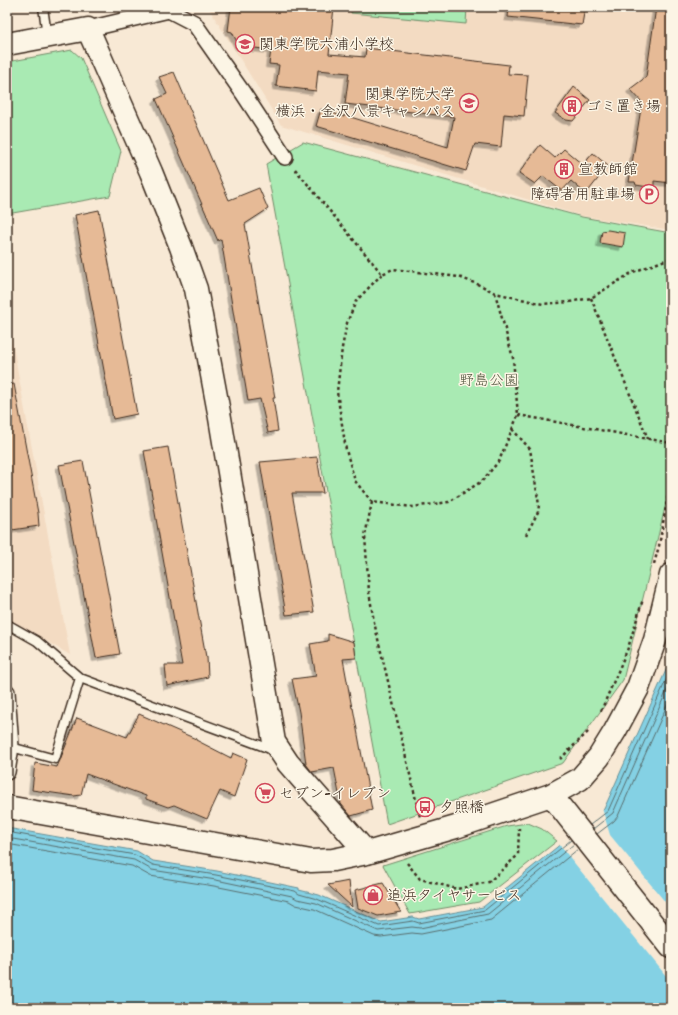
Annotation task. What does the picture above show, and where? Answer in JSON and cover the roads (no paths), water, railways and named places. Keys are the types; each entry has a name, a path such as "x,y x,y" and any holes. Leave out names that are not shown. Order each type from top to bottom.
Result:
{"street":[{"path":"7,44 88,29 169,10 194,24 243,93 284,157"},
{"path":"88,29 151,172 196,288 220,418 274,742 288,763 367,853"},
{"path":"7,807 311,861 333,860 367,853 551,796 580,779 599,758 615,731 640,681 655,640 662,572"},
{"path":"7,692 11,747 7,772"},
{"path":"551,796 576,825 671,947"}],"lane":[{"path":"42,7 48,36"},
{"path":"7,624 37,641 80,678 281,753"},
{"path":"11,747 54,759 80,678"}],"water":[{"path":"671,659 671,1008 7,1008 7,828 137,851 153,861 217,871 299,888 299,890 319,895 381,922 413,917 419,919 483,907 604,809"}],"place":[{"name":"関東学院六浦小学校","path":"245,44"},
{"name":"関東学院大学 横浜・金沢八景キャンパス","path":"469,103"},
{"name":"ゴミ置き場","path":"572,106"},
{"name":"宣教師館","path":"564,169"},
{"name":"障碍者用駐車場","path":"649,194"},
{"name":"セブン-イレブン","path":"265,793"},
{"name":"夕照橋","path":"425,807"},
{"name":"追浜タイヤサービス","path":"373,895"}],"park label":[{"name":"野島公園","path":"489,380"}]}
